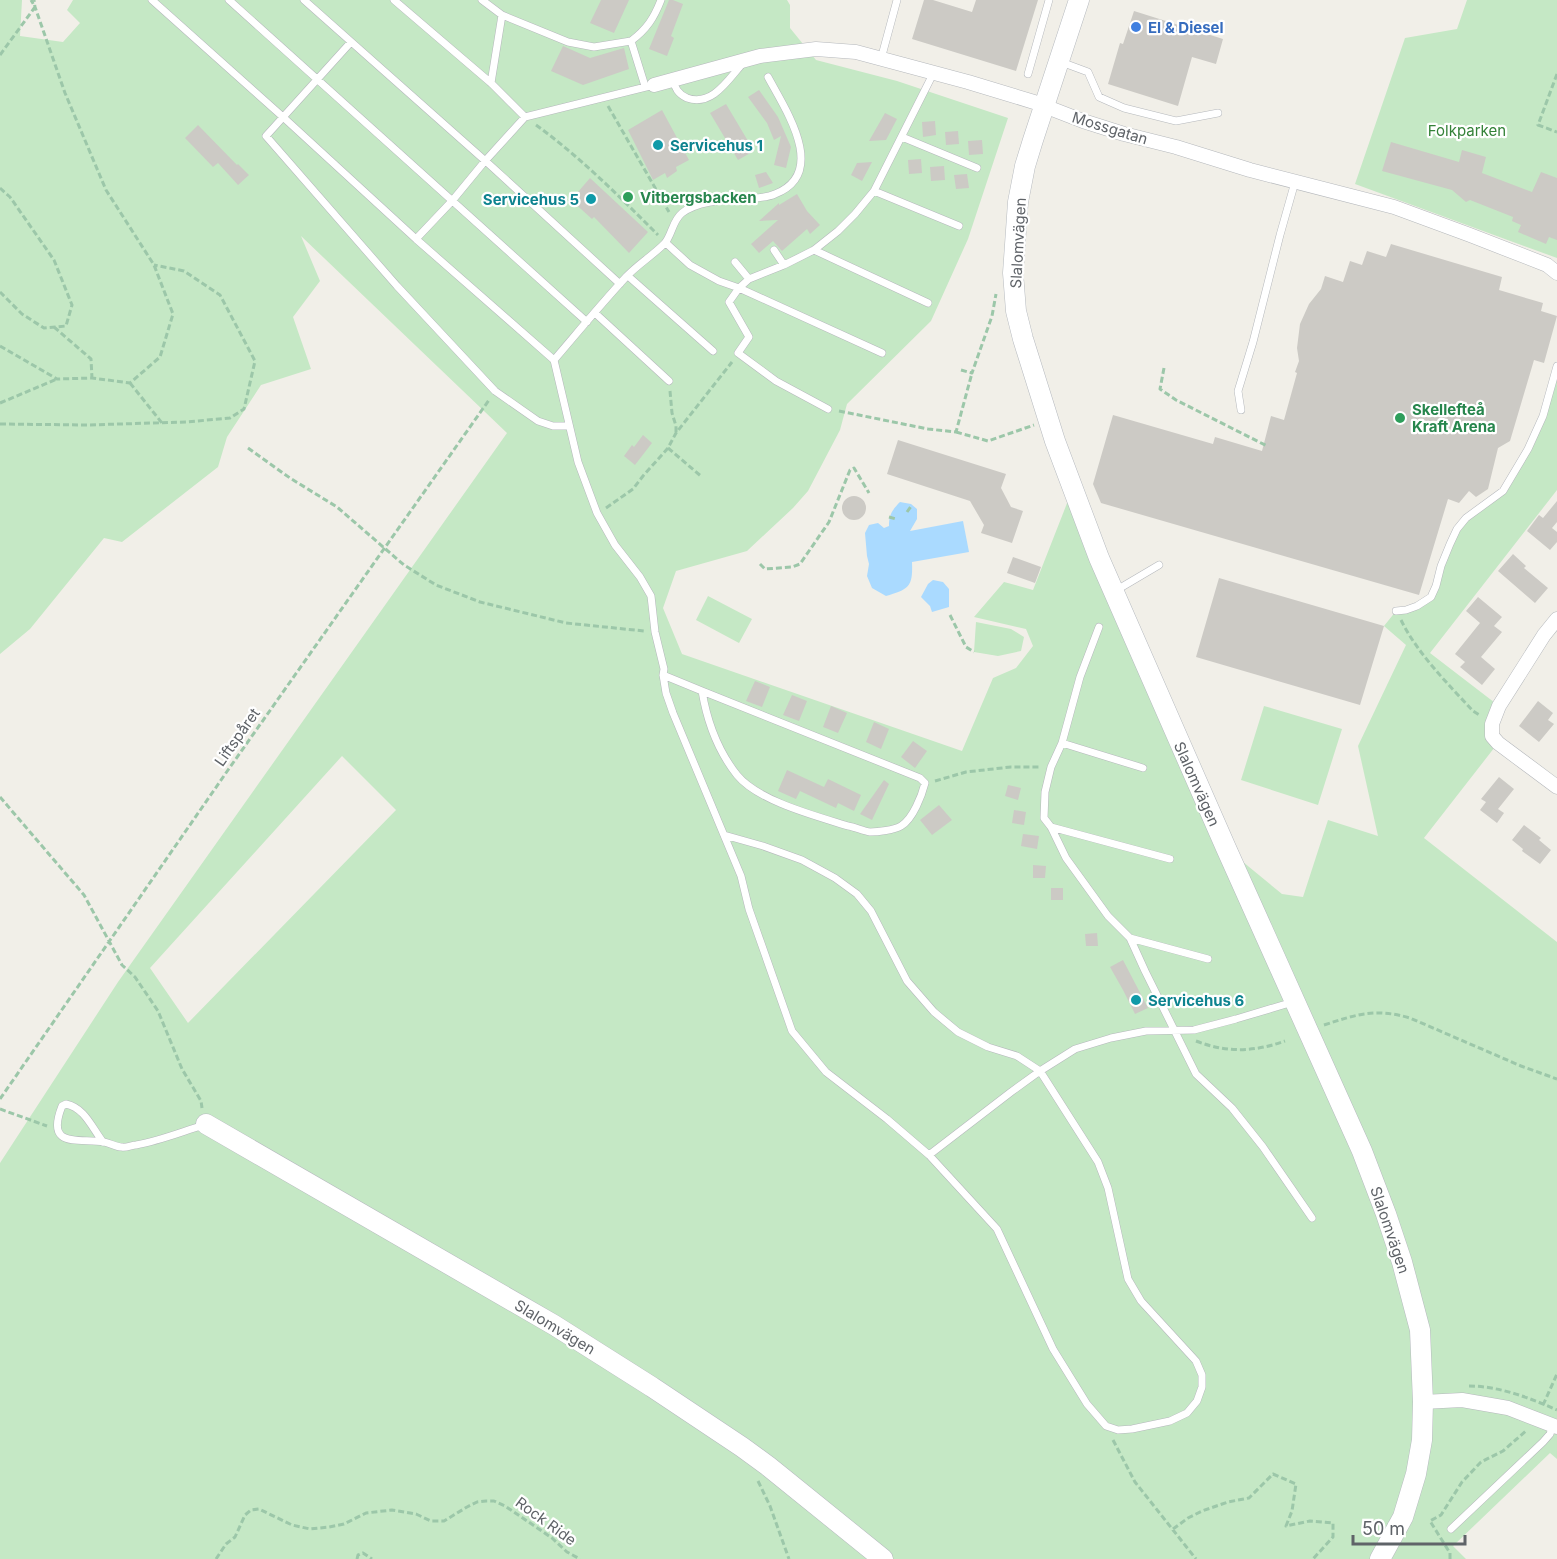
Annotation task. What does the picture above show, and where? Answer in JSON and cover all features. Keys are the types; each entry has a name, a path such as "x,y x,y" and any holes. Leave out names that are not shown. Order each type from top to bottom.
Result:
{"street":[{"name":"Slalomvägen","path":"1076,2 1028,157 1018,202 1013,273 1016,311 1048,419 1099,558 1362,1151 1402,1262 1420,1330 1422,1440 1416,1474 1403,1516 1380,1559"},
{"name":"Mossgatan","path":"650,85 769,55 816,49 855,52 934,72 1044,106 1124,134 1250,170 1394,207 1547,265 1557,273"},
{"path":"1557,619 1544,634 1499,706 1492,724 1492,736 1498,743 1557,787"},
{"name":"Slalomvägen","path":"206,1124 554,1325 652,1387 759,1459 883,1559"},
{"path":"1423,1402 1462,1400 1508,1407 1539,1420 1556,1422"}],"lane":[{"path":"152,0 416,239 554,360 578,462 597,513 615,545 640,577 651,596 666,693 673,713 741,876 749,909 792,1031 826,1072 887,1119 928,1155 997,1229 1053,1349 1087,1404 1106,1426 1118,1430 1132,1429 1170,1421 1187,1413 1197,1401 1202,1387 1202,1375 1196,1361 1141,1301 1128,1279 1108,1188 1098,1162 1040,1071 1017,1056 988,1047 958,1032 934,1012 906,981 871,911 857,894 835,878 802,860 724,835"},
{"path":"229,0 587,322"},
{"path":"304,0 620,284"},
{"path":"394,0 491,83 525,117"},
{"path":"482,0 502,15 568,42 594,47 631,41 643,32 656,13 661,0"},
{"path":"881,59 897,0"},
{"path":"1028,74 1049,0"},
{"path":"491,83 502,15"},
{"path":"416,239 525,117 650,85 631,41"},
{"path":"351,42 266,136 397,286 495,391 538,421 553,426 569,426"},
{"path":"673,80 682,96 694,100 707,99 717,92 746,60"},
{"path":"1059,61 1088,72 1099,98 1124,108 1176,121 1218,113"},
{"path":"828,409 776,381 738,353 749,337 729,302 748,279 814,250 838,231 874,191 934,72"},
{"path":"554,360 620,284 666,243 675,221 683,212 715,201 774,195 792,184 799,172 801,154 795,129 768,77"},
{"path":"902,137 977,168"},
{"path":"1240,410 1238,391 1295,182"},
{"path":"874,191 959,226"},
{"path":"666,243 690,265 719,281 882,353"},
{"path":"774,250 784,265"},
{"path":"814,250 928,303"},
{"path":"735,262 748,279"},
{"path":"628,276 713,351"},
{"path":"595,313 669,381"},
{"path":"1396,611 1418,606 1431,597 1457,529 1466,518 1503,491 1528,449 1543,416 1557,366"},
{"path":"1114,592 1159,564"},
{"path":"1099,627 1080,677 1062,743 1051,767 1045,792 1044,818 1066,858 1108,916 1130,938 1196,1074 1232,1108 1263,1147 1312,1218"},
{"path":"663,675 920,778 926,783 918,803 901,826 870,832 785,805 754,789 738,776 719,746 708,717 702,691"},
{"path":"1062,743 1143,768"},
{"path":"1051,827 1170,859"},
{"path":"1130,938 1208,959"},
{"path":"928,1155 1040,1071 1075,1049 1111,1038 1146,1031 1194,1030 1295,1002"},
{"path":"103,1142 85,1116 72,1105 62,1106 57,1130 62,1137 77,1141 103,1142 122,1147 144,1143 206,1124"},
{"path":"1451,1528 1543,1442 1556,1422"}],"path":[{"path":"32,0 65,93 106,190 154,265 173,314 160,357 130,383"},
{"path":"0,55 35,7"},
{"path":"1557,74 1538,125 1557,132"},
{"path":"603,97 663,204 675,221"},
{"path":"525,117 564,147 666,243"},
{"path":"0,188 10,197 54,260 72,305 66,326 44,328 22,314 0,292"},
{"path":"0,424 87,425 186,422 230,418 244,410 255,361 220,295 184,271 154,265"},
{"path":"54,327 91,359 92,378"},
{"path":"0,346 57,379"},
{"path":"597,513 633,489 668,448 676,433 738,353"},
{"path":"1164,368 1160,389 1176,400 1268,447"},
{"path":"956,432 972,373"},
{"path":"0,403 57,379 92,378 130,383 162,423"},
{"path":"669,381 676,433"},
{"name":"Liftspåret","path":"0,1099 495,391"},
{"path":"828,409 928,429 956,432 988,441 1048,419"},
{"path":"248,448 337,507 404,565 436,585 480,602 566,623 655,632"},
{"path":"668,448 702,477"},
{"path":"760,564 765,568 792,567 800,564 829,522 850,470 854,468 869,493"},
{"path":"907,512 912,505"},
{"path":"889,517 896,519"},
{"path":"1396,611 1407,633 1444,680 1473,711 1492,724"},
{"path":"950,615 966,647 974,652"},
{"path":"926,783 966,772 1011,767 1051,767"},
{"path":"0,797 84,895 122,965 135,977 158,1011 182,1069 201,1101 206,1124"},
{"path":"1319,1027 1356,1014 1383,1012 1396,1014 1521,1066 1557,1078"},
{"path":"1218,1048 1243,1050 1266,1048 1285,1041"},
{"path":"0,1109 57,1130"},
{"path":"1539,1420 1557,1374"},
{"path":"1450,1559 1450,1553 1430,1521 1441,1515 1462,1482 1481,1461 1503,1451 1531,1427 1520,1425"},
{"path":"1106,1426 1135,1482 1196,1559"},
{"path":"1173,1529 1202,1511 1249,1498 1273,1474 1296,1484 1292,1511 1286,1526 1310,1521 1333,1523 1333,1537 1313,1559"},
{"path":"756,1476 771,1506 789,1559"},
{"name":"Rock Ride","path":"216,1559 234,1537 245,1515 251,1510 259,1509 292,1525 310,1528 344,1524 366,1513 392,1510 416,1514 431,1521 444,1521 467,1507 486,1501 494,1501 505,1506 580,1559"},
{"path":"357,1559 358,1554 363,1553 372,1559"}],"green space":[{"path":"0,0 22,0 20,36 63,42 80,23 67,10 73,0 787,0 790,5 790,28 816,60 897,81 1008,118 968,239 931,321 847,404 840,430 808,491 793,508 747,551 676,571 663,608 682,654 962,751 993,678 1016,668 1033,646 1026,629 974,617 1004,582 1033,590 1073,488 1226,848 1282,894 1303,897 1328,820 1378,836 1358,746 1406,645 1384,626 1396,611 1427,600 1457,529 1503,491 1543,416 1557,366 1557,490 1430,653 1499,706 1492,724 1498,743 1424,838 1557,942 1557,1459 1550,1453 1453,1546 1466,1559 0,1559 0,1163 118,982 507,433 301,236 320,281 293,317 311,369 261,385 227,437 218,467 122,542 104,538 30,629 0,654","holes":["342,756 396,810 188,1023 150,968"]},
{"name":"Folkparken","path":"1467,0 1557,0 1557,258 1355,184 1405,38 1457,29"},
{"path":"708,596 752,619 739,643 696,620"},
{"path":"976,622 1011,629 1024,637 1021,651 998,656 974,652"},
{"path":"1264,706 1342,729 1318,805 1241,780"}],"water":[{"path":"900,502 911,504 917,509 917,519 910,531 963,521 969,552 912,562 912,577 908,586 886,596 872,588 867,576 869,564 865,533 869,525 878,523 884,528 889,526 891,513"},
{"path":"933,580 943,582 949,589 949,607 932,612 930,606 921,597"}],"building":[{"path":"601,0 629,0 614,33 590,23"},
{"path":"669,0 683,4 671,36 674,38 667,56 649,49"},
{"path":"924,0 933,0 972,12 976,0 1038,0 1016,71 912,39"},
{"path":"1134,11 1223,39 1216,64 1192,57 1178,106 1108,84 1120,43 1123,44"},
{"path":"563,46 590,58 624,48 629,69 583,85 551,71"},
{"path":"759,90 778,117 791,147 786,168 774,165 781,136 774,140 767,123 748,97"},
{"path":"726,104 754,151 738,160 710,113"},
{"name":"Servicehus 1","path":"662,110 689,160 676,167 677,171 667,178 665,173 653,180 628,130"},
{"path":"885,113 897,119 886,140 869,141"},
{"path":"935,121 936,135 923,137 922,122"},
{"path":"198,125 249,175 238,185 218,163 213,167 185,138"},
{"path":"958,131 959,144 946,145 945,132"},
{"path":"982,140 983,154 969,155 968,141"},
{"path":"1391,142 1459,162 1462,150 1486,157 1482,173 1532,192 1541,172 1557,178 1557,240 1549,237 1546,244 1518,232 1521,225 1512,221 1513,217 1470,200 1466,202 1452,190 1382,171"},
{"path":"921,159 922,173 909,174 908,160"},
{"path":"872,162 862,181 851,175 857,163"},
{"path":"944,166 945,180 931,181 930,167"},
{"path":"766,172 773,183 759,188 755,175"},
{"path":"967,174 969,188 956,189 954,175"},
{"path":"590,178 648,232 629,253 594,217 592,219 571,200"},
{"path":"797,194 807,211 820,225 810,234 807,229 782,251 773,241 759,253 751,244 778,220 759,221 779,203 779,205"},
{"name":"Skellefteå Kraft Arena","path":"1391,244 1502,277 1499,290 1543,303 1541,311 1557,316 1544,363 1534,360 1510,441 1498,448 1488,489 1476,497 1469,491 1459,503 1448,499 1419,595 1101,503 1093,484 1113,415 1213,444 1215,437 1262,451 1271,416 1284,420 1299,361 1297,348 1300,324 1309,304 1321,289 1325,276 1343,282 1350,261 1362,265 1367,251 1386,257"},
{"path":"643,435 652,443 635,465 624,456"},
{"path":"898,440 1006,474 1001,488 1011,507 1023,511 1012,543 981,533 984,525 970,501 887,474"},
{"path":"854,496 862,500 866,508 862,516 854,520 846,516 842,508 846,500"},
{"path":"1557,501 1557,522 1552,528 1557,532 1557,542 1550,550 1527,531 1539,515 1543,518"},
{"path":"1513,554 1526,566 1524,568 1548,588 1535,603 1498,571"},
{"path":"1013,557 1041,567 1035,583 1007,573"},
{"path":"1219,578 1384,626 1360,705 1196,657"},
{"path":"1478,597 1502,617 1494,626 1502,632 1481,657 1495,669 1482,685 1460,667 1465,662 1455,654 1480,623 1466,611"},
{"path":"755,681 770,687 762,707 746,701"},
{"path":"792,695 807,701 799,721 783,715"},
{"path":"1538,701 1553,713 1548,720 1554,724 1539,742 1519,726"},
{"path":"831,706 847,713 838,733 823,727"},
{"path":"874,722 889,729 881,749 866,742"},
{"path":"913,741 927,751 915,768 901,757"},
{"path":"787,770 824,787 828,779 861,795 854,811 838,803 836,808 800,791 796,799 778,791"},
{"path":"1499,777 1514,789 1498,809 1504,813 1497,823 1480,810 1486,802 1481,799"},
{"path":"884,780 889,784 872,820 860,814"},
{"path":"1008,785 1021,788 1018,800 1005,796"},
{"path":"939,805 952,820 932,835 920,820"},
{"path":"1014,810 1026,812 1024,825 1012,823"},
{"path":"1524,825 1541,838 1539,840 1551,850 1540,864 1522,851 1523,849 1512,840"},
{"path":"1023,834 1039,836 1037,849 1021,846"},
{"path":"1033,865 1046,866 1045,878 1033,878"},
{"path":"1051,888 1063,888 1063,900 1051,900"},
{"path":"1097,933 1098,946 1086,946 1085,934"},
{"path":"1123,960 1148,1008 1135,1014 1110,967"}],"place":[{"name":"El & Diesel","path":"1136,27"},
{"name":"Servicehus 1","path":"658,145"},
{"name":"Vitbergsbacken","path":"628,197"},
{"name":"Servicehus 5","path":"591,199"},
{"name":"Skellefteå Kraft Arena","path":"1400,418"},
{"name":"Servicehus 6","path":"1136,1000"}]}
